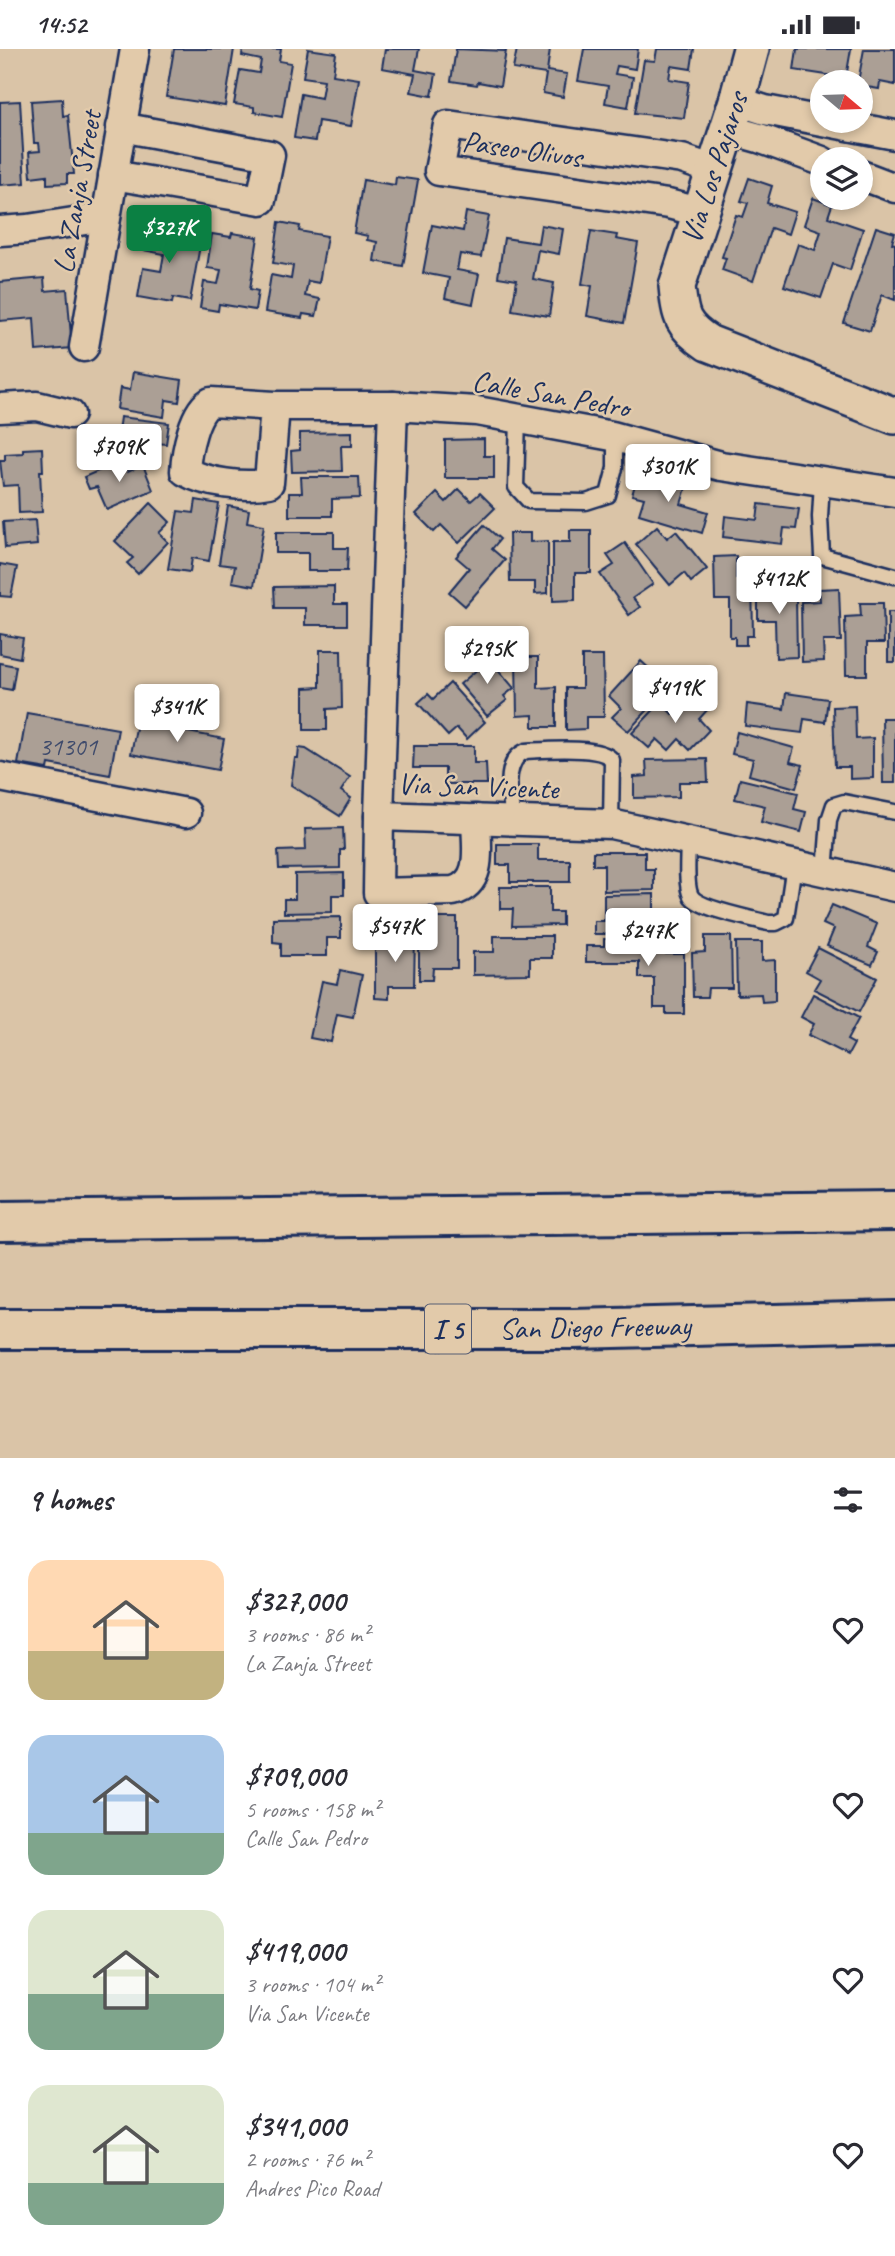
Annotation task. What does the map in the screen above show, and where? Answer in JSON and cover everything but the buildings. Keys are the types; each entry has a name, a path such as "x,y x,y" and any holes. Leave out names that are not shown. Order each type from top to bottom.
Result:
{"highway":[{"path":"0,1221 895,1211"},
{"name":"San Diego Freeway","path":"0,1329 574,1329 895,1321"}],"street":[{"name":"La Zanja Street","path":"84,347 135,49"},
{"name":"Via Los Pajaros","path":"751,49 677,286 680,311 690,331 708,343 895,417"},
{"path":"732,115 765,110 895,135"},
{"path":"732,115 759,138 810,157"},
{"name":"Paseo Olivos","path":"700,212 668,204 439,171 448,125 682,159 714,170"},
{"path":"113,175 261,200 270,155 121,127"},
{"path":"873,180 895,188"},
{"path":"0,231 106,217"},
{"path":"0,408 37,406 70,415"},
{"name":"Calle San Pedro","path":"275,406 394,406 477,411 615,437 721,466 895,492"},
{"name":"Via San Vicente","path":"394,406 379,816 611,824 895,887"},
{"path":"0,777 186,813"},
{"path":"379,816 379,893 453,891 463,888 476,870 476,819"}],"lane":[{"path":"518,419 516,487 529,501 586,502 607,495 615,468 615,437"},
{"path":"822,481 822,556 895,576"},
{"path":"513,821 511,766 517,754 541,750 597,751 608,755 612,760 611,824"},
{"path":"825,872 829,820 834,805 844,802 895,812"},
{"path":"688,841 688,888 691,897 708,907 768,923 786,918 794,865"}]}
